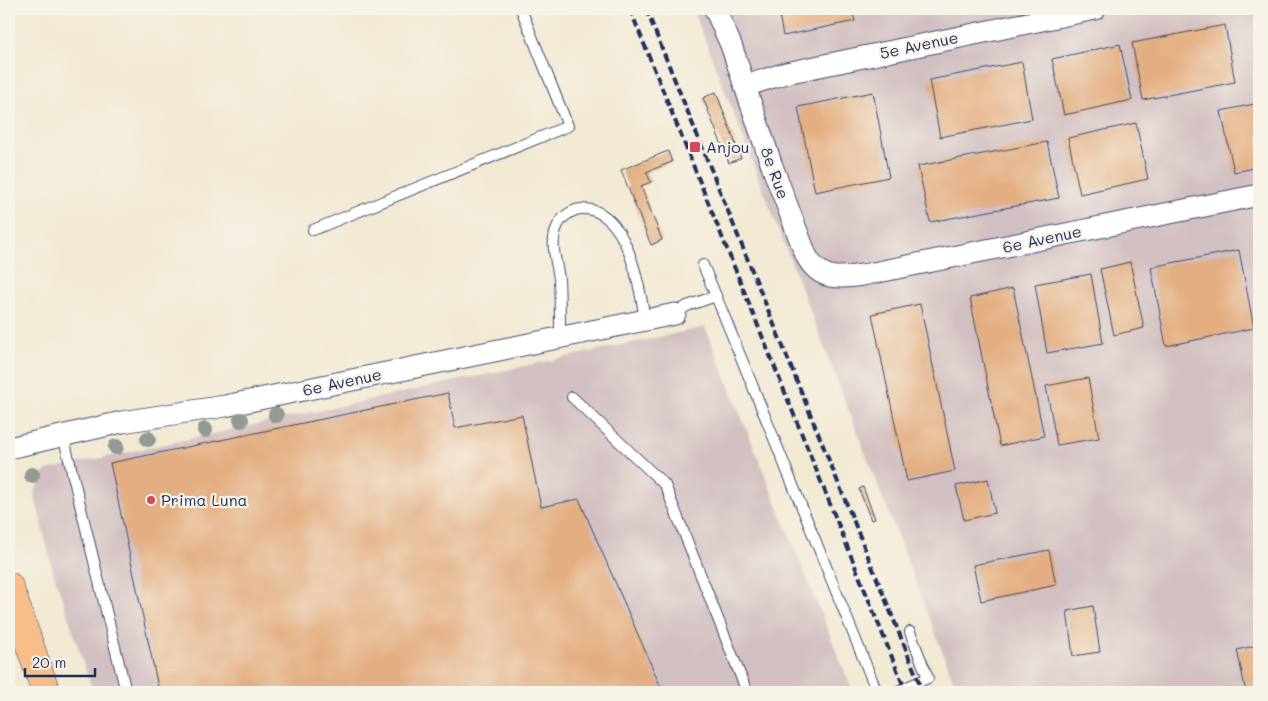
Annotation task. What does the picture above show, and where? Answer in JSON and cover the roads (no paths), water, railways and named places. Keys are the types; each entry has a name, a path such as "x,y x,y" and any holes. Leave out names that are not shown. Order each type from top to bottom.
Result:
{"main road":[{"path":"9,586 46,692"}],"street":[{"name":"8e Rue","path":"715,9 731,45 772,166 806,255 813,267 825,275"},
{"name":"5e Avenue","path":"745,86 786,73 1095,9"},
{"name":"6e Avenue","path":"825,275 838,278 868,274 1259,195"},
{"name":"6e Avenue","path":"9,448 122,422 224,406 674,314"}],"lane":[{"path":"313,230 568,126 522,9"},
{"path":"560,337 560,294 554,236 559,223 576,210 592,210 614,223 619,231 636,276 645,320"},
{"path":"703,266 877,692"},
{"path":"674,314 687,306 716,296"},
{"path":"572,397 665,485 747,692"},
{"path":"63,435 126,692"},
{"path":"895,692 928,678 910,632"}],"railway":[{"path":"630,9 906,692"},
{"path":"646,9 923,692"}],"place":[{"name":"Anjou","path":"695,147"},
{"name":"Prima Luna","path":"151,500"}]}
